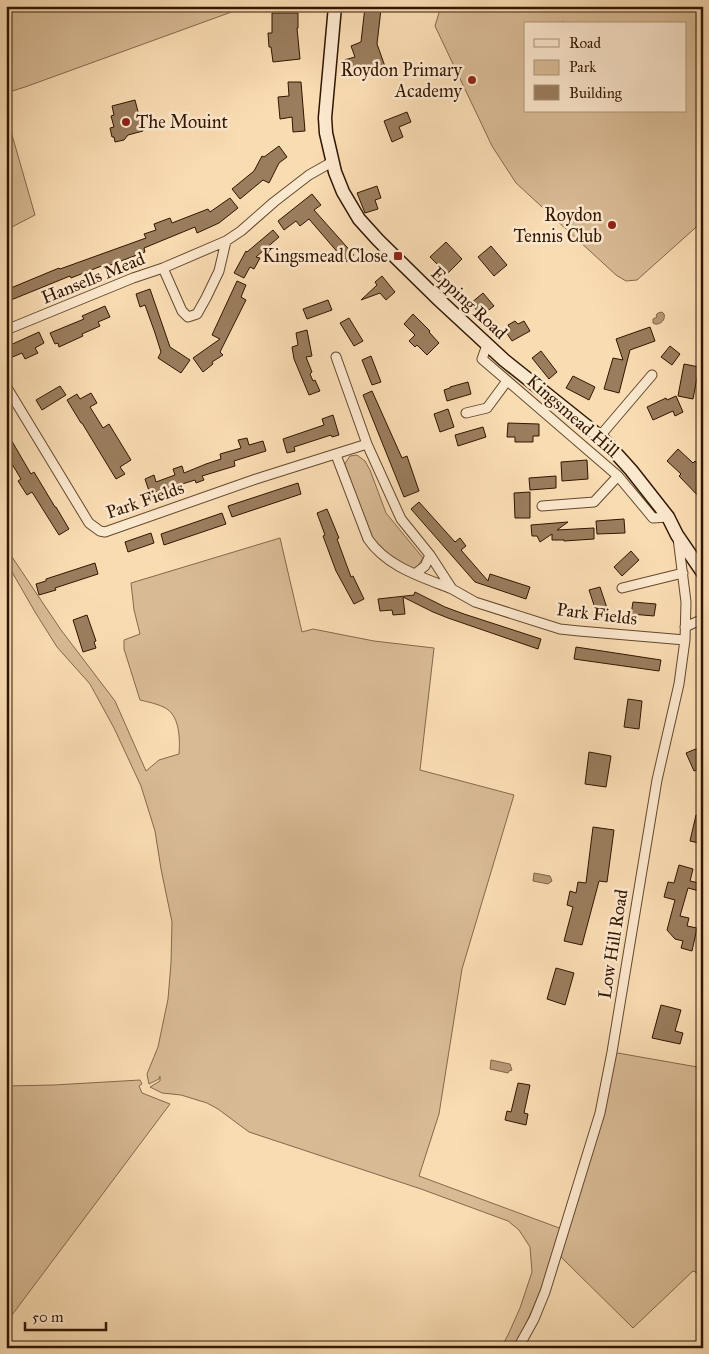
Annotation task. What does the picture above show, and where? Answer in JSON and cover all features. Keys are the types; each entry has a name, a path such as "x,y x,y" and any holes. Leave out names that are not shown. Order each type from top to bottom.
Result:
{"main road":[{"name":"Epping Road","path":"335,6 324,118 332,162 342,192 359,219 378,240 487,345 600,436 631,470 668,517 677,535 703,573"}],"street":[{"name":"Hansells Mead","path":"6,330 226,241 241,231 309,175 332,162"},
{"name":"Hansells Mead","path":"163,268 182,311 188,317 197,314 219,271 226,241"},
{"name":"Kingsmead Hill","path":"487,345 482,359 618,476 653,518 668,517"},
{"path":"336,356 367,444 401,518 430,555 452,590"},
{"path":"600,436 652,375"},
{"name":"Kingsmead Hill","path":"466,413 488,408 507,381"},
{"name":"Park Fields","path":"6,386 89,523 100,531 105,532 256,479 367,444"},
{"name":"Park Fields","path":"336,455 368,539 376,550 386,558 415,574 475,602 560,628 685,640"},
{"name":"Kingsmead Hill","path":"542,506 594,502 618,476"},
{"name":"Low Hill Road","path":"518,1348 534,1319 545,1292 600,1113 612,1052 657,780 679,684 685,640 686,602 677,535"},
{"path":"415,574 425,566 430,555"},
{"path":"622,588 683,573"},
{"path":"685,627 703,619"}],"green space":[{"path":"6,6 248,6 6,93"},
{"path":"441,6 703,6 703,221 637,280 626,281 616,275 516,183 492,146 435,26"},
{"path":"6,114 35,215 6,230"},
{"path":"357,455 365,461 370,470 386,513 423,558 416,569 401,567 376,549 344,465 350,456"},
{"path":"280,538 302,632 313,629 374,641 434,648 420,770 514,795 462,969 439,1114 419,1176 562,1229 541,1289 514,1348 501,1348 520,1308 532,1272 530,1247 519,1230 508,1221 421,1189 249,1132 207,1103 181,1095 162,1093 150,1087 160,1081 160,1076 159,1079 149,1084 147,1074 158,1047 168,999 172,922 155,831 141,786 114,728 90,684 57,647 35,612 12,572 6,556 6,548 61,630 115,701 146,771 159,760 179,754 179,736 177,724 167,709 154,703 140,700 124,649 124,640 140,634 134,610 131,583"},
{"path":"612,1052 703,1068 703,1275 693,1271 633,1328 561,1257"},
{"path":"140,1080 142,1084 139,1086 142,1093 170,1104 6,1323 6,1086"}],"shaded area":[{"path":"662,312 664,318 662,322 659,324 653,323 653,319 657,317 656,315"},
{"path":"534,873 550,876 552,881 548,884 533,881"},
{"path":"491,1060 510,1064 512,1070 508,1073 490,1069"}],"building":[{"path":"365,7 381,9 377,44 387,72 374,76 371,67 349,75 344,60 355,57 351,46 361,42"},
{"path":"272,13 298,13 297,28 300,59 273,62 268,33 272,33"},
{"path":"288,82 301,82 305,131 293,132 292,117 280,119 278,97 289,96"},
{"name":"The Mouint","path":"135,100 143,131 128,135 124,140 115,142 110,128 114,127 111,116 114,115 112,106"},
{"path":"407,112 411,122 399,127 403,137 392,142 384,121"},
{"path":"279,146 287,157 279,163 269,183 263,180 240,199 232,189 254,171 262,156 264,157"},
{"path":"377,186 381,198 375,200 378,209 365,213 357,193"},
{"path":"312,194 321,205 314,210 354,255 346,262 309,219 300,226 296,221 284,230 278,221"},
{"path":"230,198 238,208 219,223 197,233 195,227 144,248 145,252 71,278 70,276 6,302 6,290 59,268 146,238 144,234 156,230 154,224 170,218 172,223 208,209 210,212"},
{"path":"273,230 279,237 256,257 260,258 254,269 250,267 244,278 234,273 246,251"},
{"path":"446,242 462,259 447,274 430,257"},
{"path":"491,246 507,265 494,276 478,257"},
{"path":"382,276 395,292 386,300 380,293 361,300 377,285 375,282"},
{"path":"237,281 246,285 241,297 246,300 220,352 223,355 212,362 213,364 203,372 193,358 220,339 212,335"},
{"path":"150,289 170,347 190,360 181,373 158,358 161,352 155,333 145,305 140,307 136,294"},
{"path":"483,293 494,306 481,316 471,303"},
{"path":"328,300 332,310 307,319 303,309"},
{"path":"105,306 110,317 98,322 100,326 59,347 58,343 55,344 50,333 84,319 82,316"},
{"path":"413,314 439,343 427,355 417,345 415,347 409,341 415,335 404,324"},
{"path":"349,318 363,341 354,346 340,323"},
{"path":"515,321 518,324 524,321 530,331 512,341 506,332 510,329 508,325"},
{"path":"650,327 655,341 630,350 619,393 604,389 613,358 623,360 616,339"},
{"path":"307,330 312,356 306,357 312,372 310,374 320,391 309,395 294,359 292,347 298,345 296,333"},
{"path":"39,332 44,343 35,348 38,353 25,359 22,353 10,358 6,347"},
{"path":"670,346 680,354 672,365 661,357"},
{"path":"541,351 557,372 549,379 532,358"},
{"path":"371,356 381,382 372,385 362,360"},
{"path":"684,364 699,367 693,399 678,396"},
{"path":"573,376 595,387 589,400 566,388"},
{"path":"468,382 471,394 447,401 444,390"},
{"path":"60,386 66,395 42,410 36,400"},
{"path":"372,391 402,458 407,456 419,491 404,497 363,395"},
{"path":"91,393 97,403 90,407 103,428 109,424 131,460 120,467 125,474 116,479 67,400 77,394 80,399"},
{"path":"676,396 683,412 675,416 673,411 653,420 647,407 666,398 667,400"},
{"path":"448,409 454,427 440,432 434,414"},
{"path":"333,415 339,435 332,437 331,435 294,447 295,451 287,453 283,439 324,425 322,419"},
{"path":"508,423 539,424 539,436 533,436 533,442 515,442 515,437 507,437"},
{"path":"483,427 486,437 458,446 455,435"},
{"path":"6,431 31,474 34,472 69,529 59,535 32,492 27,495 18,481 21,479 6,454"},
{"path":"247,438 249,445 263,441 266,451 234,461 235,466 202,476 204,480 196,483 195,480 150,494 145,479 154,475 156,482 175,475 173,469 182,466 184,473 221,459 220,454 241,448 238,440"},
{"path":"678,449 693,463 695,461 703,468 703,501 679,476 681,474 667,461"},
{"path":"587,460 588,479 562,481 561,462"},
{"path":"556,476 556,488 530,490 529,478"},
{"path":"298,483 301,494 232,517 228,506"},
{"path":"530,492 530,518 515,518 514,493"},
{"path":"419,502 455,542 460,538 466,546 461,550 488,581 490,574 530,587 526,599 475,582 411,509"},
{"path":"327,509 339,538 337,539 351,577 353,576 364,599 354,604 336,571 323,536 325,535 317,513"},
{"path":"222,513 226,524 164,545 161,534"},
{"path":"624,519 625,533 597,534 596,521"},
{"path":"568,522 557,530 594,528 594,539 552,540 552,534 540,542 537,536 532,536 531,525"},
{"path":"151,533 154,543 128,552 125,542"},
{"path":"631,551 639,560 622,576 614,567"},
{"path":"95,563 98,574 39,595 36,584"},
{"path":"600,587 607,608 596,611 589,590"},
{"path":"415,592 445,607 541,639 538,649 448,618 403,597 405,614 393,615 392,610 380,611 378,599 414,595"},
{"path":"633,602 656,604 654,616 631,614"},
{"path":"87,615 96,641 94,642 96,648 83,652 73,620"},
{"path":"576,647 661,660 659,671 574,659"},
{"path":"628,699 642,701 639,729 624,727"},
{"path":"703,746 703,767 694,771 686,753"},
{"path":"589,752 611,756 606,787 585,784"},
{"path":"696,815 703,816 703,844 690,841"},
{"path":"593,827 614,830 607,882 599,881 582,945 564,941 573,907 567,905 570,891 576,893 578,882 586,883"},
{"path":"679,865 693,869 690,881 703,884 703,892 688,888 680,916 689,918 687,926 697,928 692,951 681,948 683,941 675,939 667,930 675,900 664,897 668,882 674,883"},
{"path":"556,968 574,973 565,1005 547,999"},
{"path":"661,1005 681,1010 675,1031 683,1033 680,1044 652,1038"},
{"path":"518,1083 530,1085 524,1113 528,1114 526,1125 505,1120 507,1111 511,1112"}],"place":[{"name":"Roydon Primary Academy","path":"472,80"},
{"name":"The Mouint","path":"126,122"},
{"name":"Roydon Tennis Club","path":"612,225"},
{"name":"Kingsmead Close","path":"398,256"}]}
